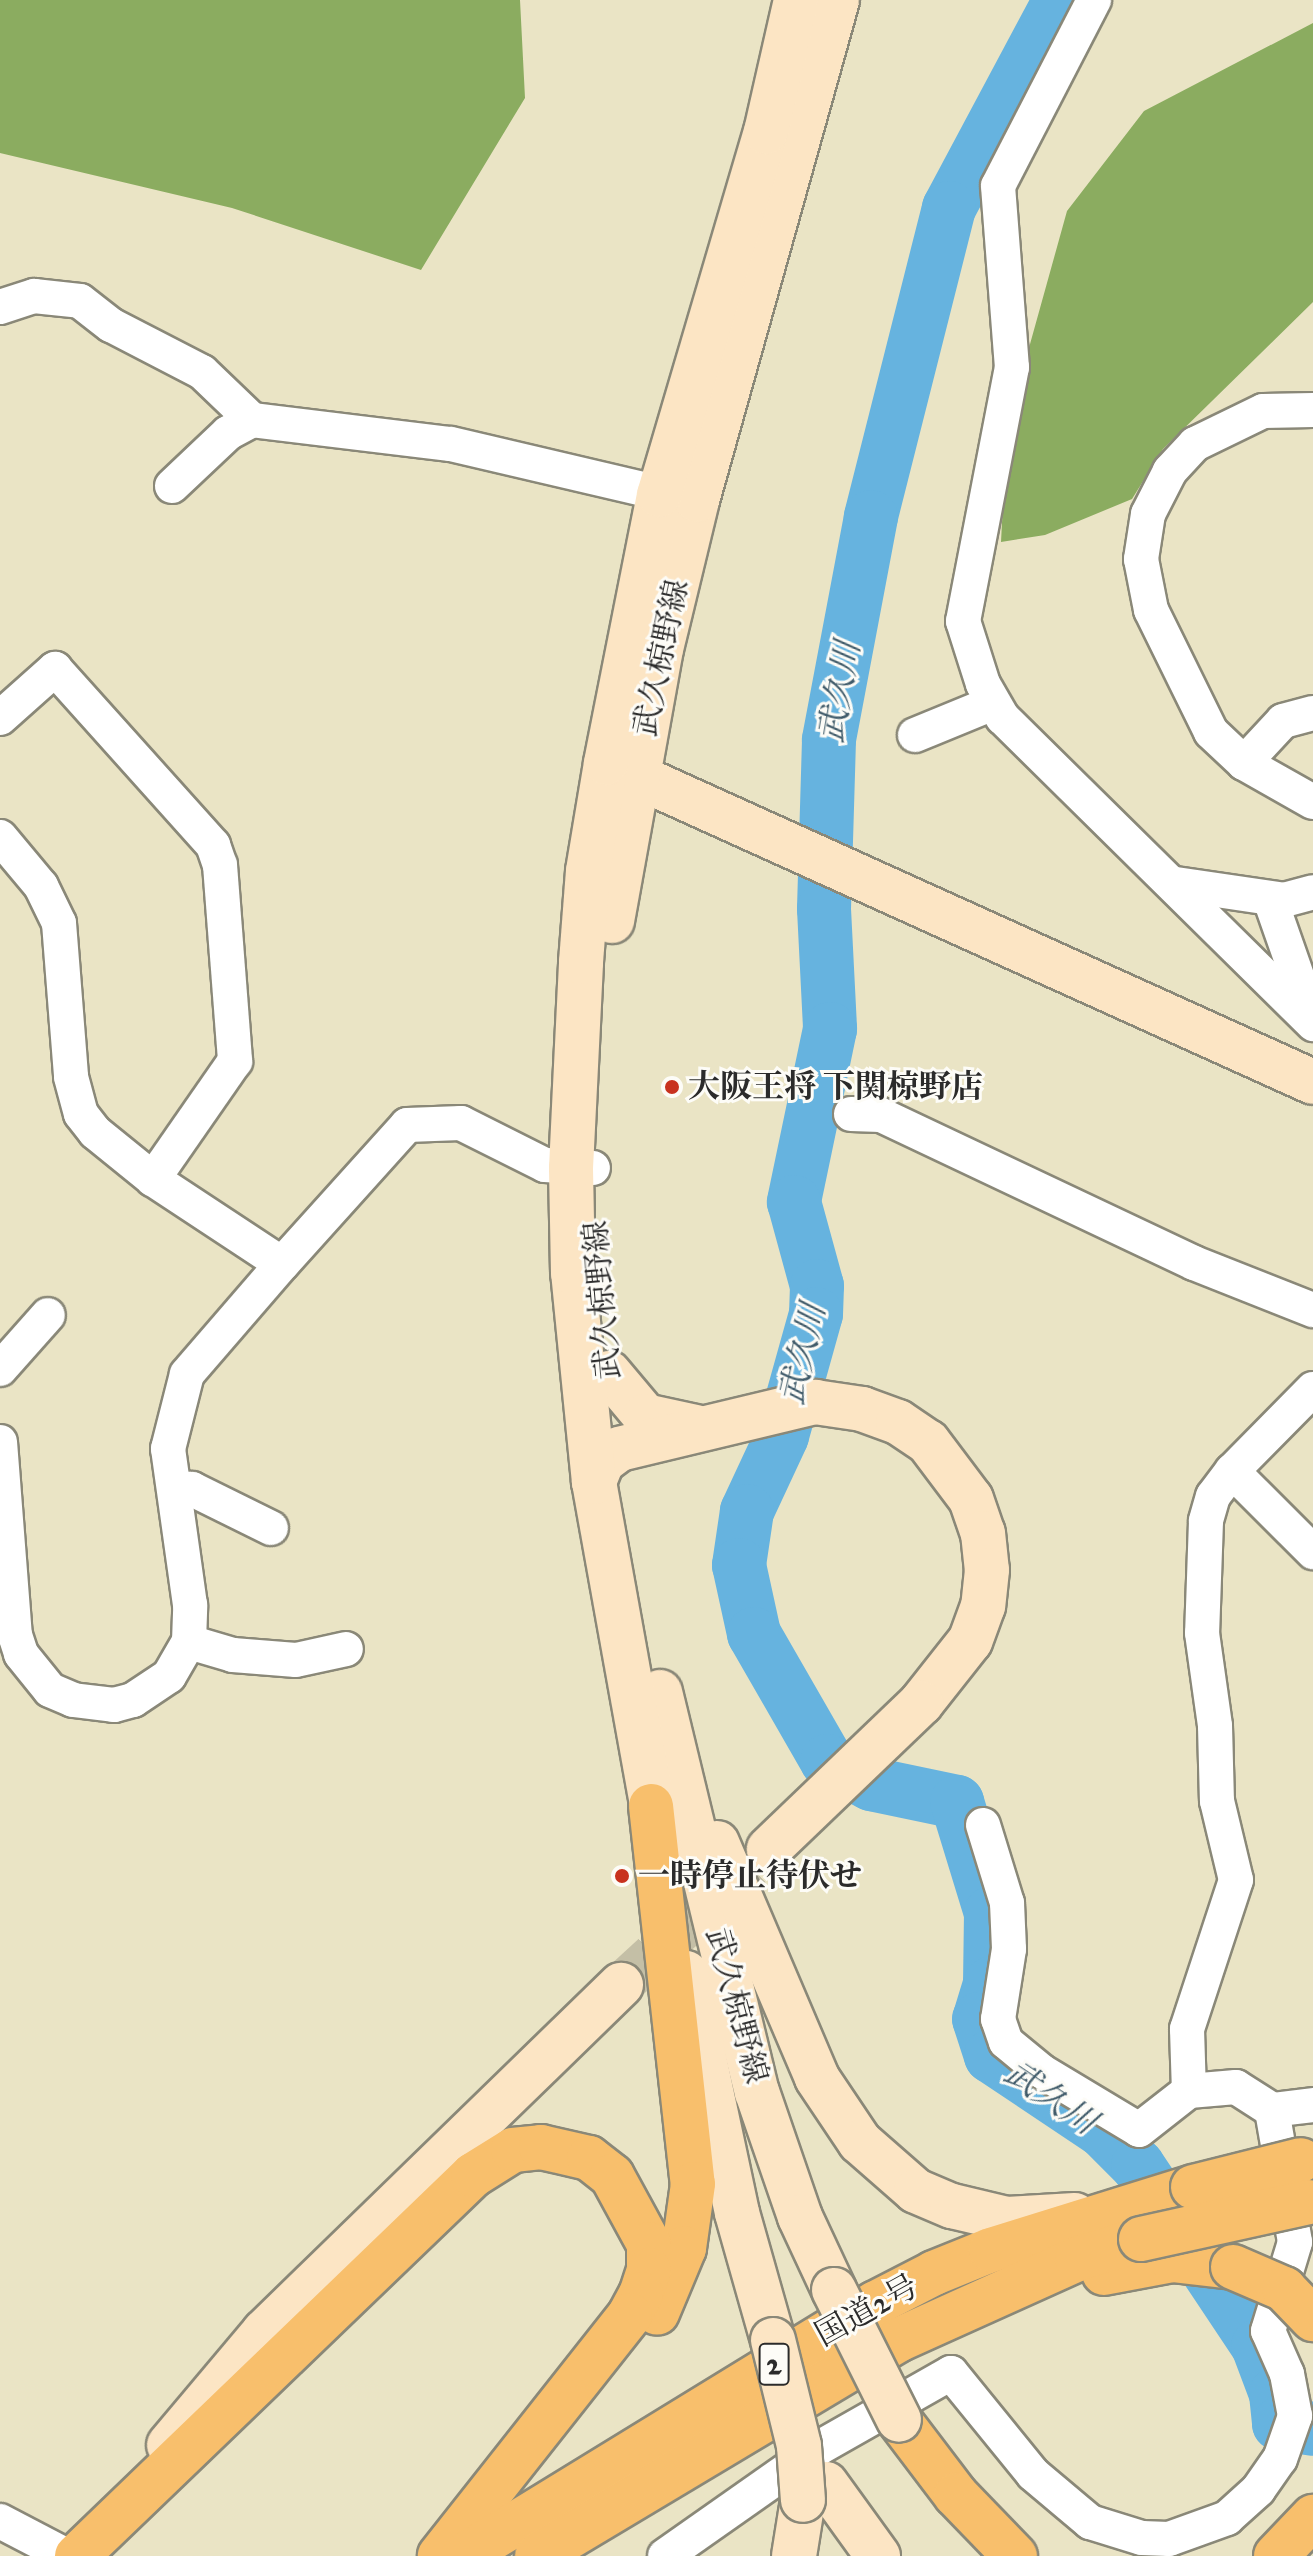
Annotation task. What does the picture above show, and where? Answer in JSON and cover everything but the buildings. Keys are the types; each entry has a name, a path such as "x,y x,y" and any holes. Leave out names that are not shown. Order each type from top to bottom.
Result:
{"highway":[{"path":"494,2486 632,2350 659,2311 684,2248 693,2184 691,2147 651,1806"},
{"path":"77,2556 473,2175 513,2150 565,2150 589,2158 612,2176 649,2244 649,2270 630,2315 440,2556"},
{"name":"国道2号","path":"463,2556 876,2303 991,2250 1307,2201"},
{"path":"1137,2229 1257,2275 1284,2289 1313,2319"},
{"name":"国道2号","path":"537,2556 898,2340 1137,2229"},
{"path":"899,2420 956,2495 1015,2556"},
{"path":"1276,2556 1313,2517"}],"main road":[{"name":"武久椋野線","path":"796,0 678,498 622,769 588,871 582,1168 573,1273 606,1466 651,1806 737,2213 814,2492 878,2556"},
{"name":"武久椋野線","path":"678,498 837,0"},
{"path":"622,769 856,879 1313,1082"},
{"name":"武久椋野線","path":"582,1168 609,1373 606,1466 635,1574 662,1707 757,2092 800,2217 834,2290 899,2420 988,2556"},
{"path":"609,1373 645,1416 673,1425 718,1428"},
{"path":"606,1466 767,1411 815,1402 862,1409 898,1422 928,1442 958,1479 983,1533 987,1570 983,1606 970,1641 950,1673 867,1759 769,1849"},
{"path":"662,1707 817,2078 860,2142 916,2191 952,2206 1007,2219 1137,2229"},
{"path":"77,2556 264,2332 621,1985"},
{"path":"794,2556 814,2492"}],"street":[{"path":"1094,0 998,186 1012,367 963,621 993,703 1033,751 1176,884 1313,1023"},
{"path":"0,307 34,296 80,301 111,325 202,372 252,420"},
{"path":"1313,410 1263,411 1195,444 1170,471 1141,534 1144,586 1181,677 1211,732 1244,763 1313,802"},
{"path":"172,486 228,433 252,420 451,444 678,498"},
{"path":"0,718 55,669 213,845 220,865 235,1061 153,1179"},
{"path":"915,735 993,703"},
{"path":"1244,763 1283,721 1313,713"},
{"path":"0,837 41,886 59,923 71,1077 81,1114 95,1132 153,1179 282,1264"},
{"path":"1176,884 1270,899 1313,892"},
{"path":"1270,899 1313,1023"},
{"path":"851,1114 881,1115 1194,1263 1313,1310"},
{"path":"0,1442 15,1635 31,1672 73,1700 114,1705 133,1700 169,1676 189,1642 190,1605 168,1449 187,1374 407,1125 461,1123 545,1165 582,1168"},
{"path":"0,1369 48,1315"},
{"path":"1189,2091 1187,2029 1236,1880 1217,1801 1215,1726 1202,1633 1206,1521 1213,1496 1232,1471 1313,1389"},
{"path":"1232,1471 1313,1552"},
{"path":"175,1488 192,1489 271,1528"},
{"path":"189,1642 233,1655 296,1660 346,1649"},
{"path":"665,2556 817,2449 951,2373 1056,2498 1107,2530 1142,2538 1169,2539 1227,2518 1258,2490 1293,2426 1287,2374 1268,2331 1307,2201 1272,2110 1236,2087 1189,2091 1139,2130 1041,2071 1006,2042 998,2019 1008,1959 1007,1903 983,1825"},
{"path":"1272,2110 1313,2105"},
{"path":"0,2521 67,2556"}],"green space":[{"path":"0,0 520,0 525,98 421,270 232,208 0,153"},
{"path":"1313,23 1313,302 1163,449 1132,499 1045,535 1001,542 1007,427 1067,211 1144,111"}],"waterway":[{"name":"武久川","path":"1060,0 949,208 871,517 829,740 824,909 830,1029 794,1202 817,1286 816,1314 782,1436 747,1511 739,1565 754,1634 827,1761 871,1784 957,1802 991,1913 990,1984 979,2019 991,2056 1103,2131 1138,2166 1258,2346 1276,2394 1279,2424 1313,2429"}],"tunnel":[{"path":"621,1985 769,1849"}],"place":[{"name":"大阪王将 下関椋野店","path":"672,1087"},
{"name":"一時停止待伏せ","path":"622,1876"}]}
